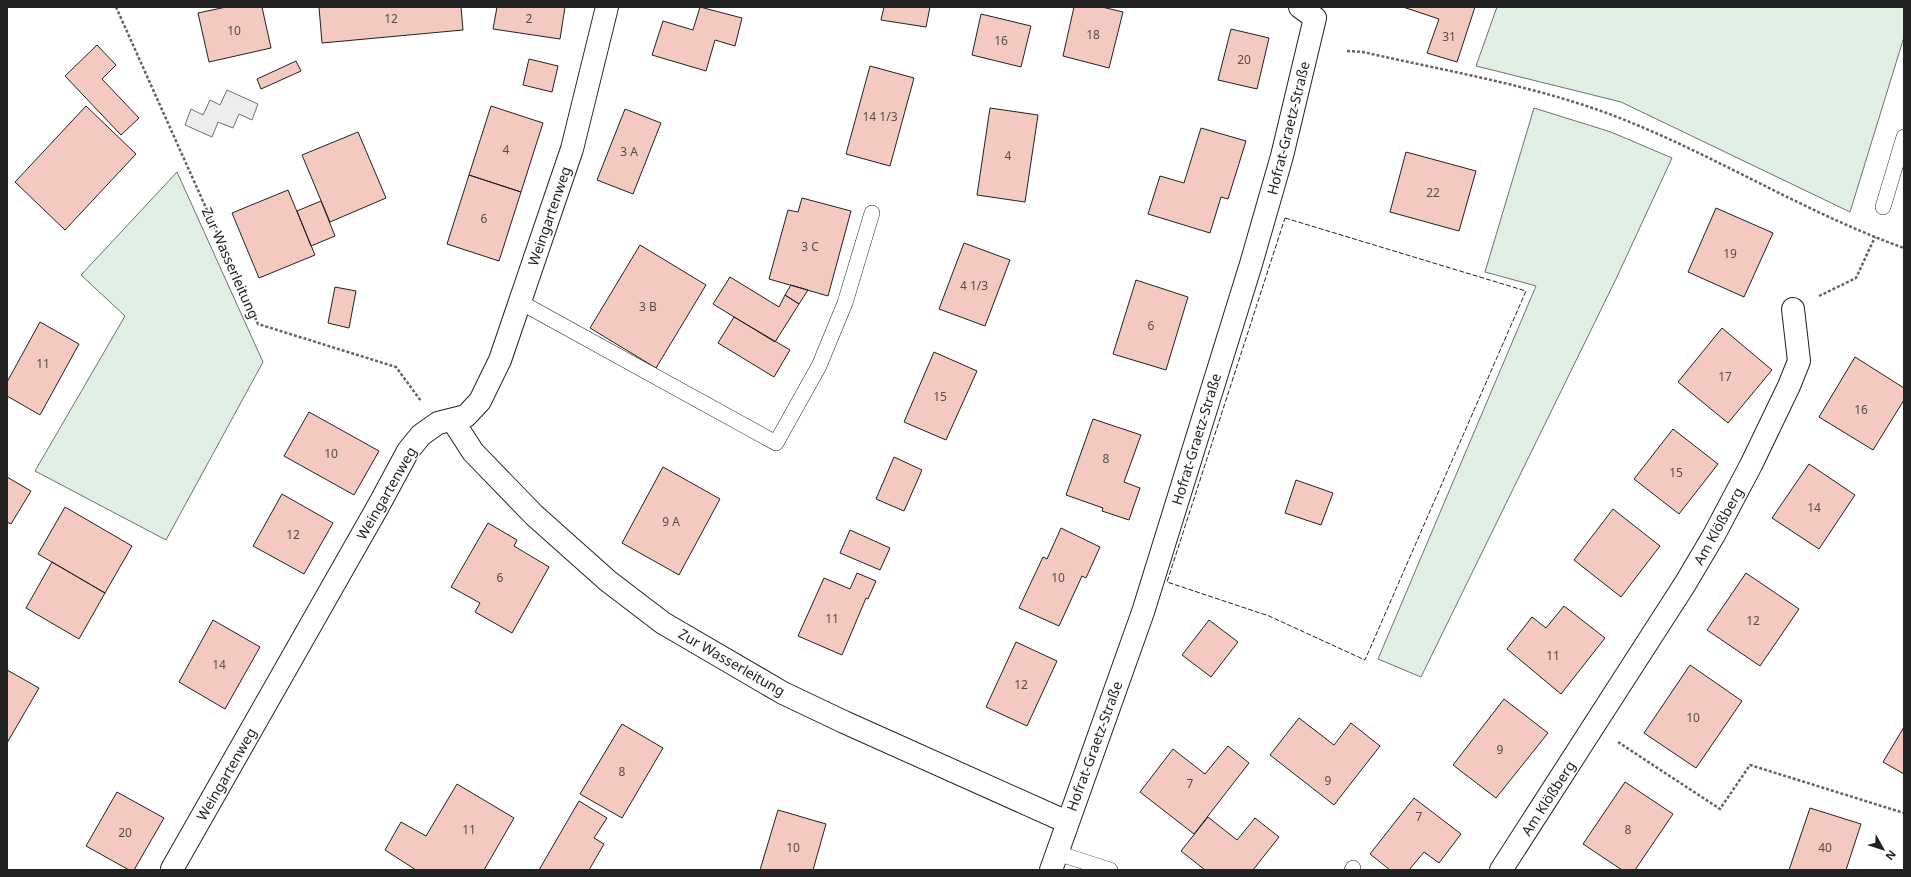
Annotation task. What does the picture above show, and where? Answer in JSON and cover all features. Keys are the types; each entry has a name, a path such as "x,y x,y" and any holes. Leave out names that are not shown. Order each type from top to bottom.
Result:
{"street":[{"name":"Weingartenweg","path":"172,869 408,451 421,435 446,422 466,416 480,401 500,360 572,149 607,7"},
{"name":"Hofrat-Graetz-Straße","path":"1054,862 1143,612 1248,272 1282,156 1308,12"},
{"name":"Am Klößberg","path":"1501,870 1689,578 1752,465 1799,361 1793,309"},
{"name":"Zur Wasserleitung","path":"446,422 534,515 608,581 664,623 783,693 1067,822"}],"lane":[{"path":"1883,207 1904,137"},
{"path":"520,302 776,443 818,366 845,303 872,213"},
{"name":"Hofrat-Graetz-Straße","path":"1054,862 1110,870"}],"path":[{"name":"Zur Wasserleitung","path":"116,7 258,324 396,367 446,422"},
{"path":"1347,51 1363,52 1523,87 1564,98 1605,112 1660,134 1763,185 1875,237 1904,248"},
{"path":"1793,309 1856,278 1875,237"},
{"path":"1594,727 1720,809 1750,765 1904,813"}],"green space":[{"path":"1497,7 1904,7 1904,37 1850,212 1621,102 1476,66"},
{"path":"1534,108 1611,132 1672,158 1616,279 1421,677 1378,659 1536,286 1485,272"},
{"path":"177,172 263,362 166,540 35,471 125,316 81,275"}],"shaded area":[{"path":"227,90 258,104 252,120 239,114 233,128 218,122 212,137 185,125 191,109 203,115 210,100 220,105"}],"building":[{"path":"226,7 262,7 271,48 209,62 198,13"},
{"path":"319,7 461,7 463,30 322,43"},
{"path":"497,7 565,7 560,39 493,29"},
{"path":"700,7 742,18 735,46 715,40 706,71 652,55 663,21 693,30"},
{"path":"884,7 930,7 926,27 881,20"},
{"path":"1074,7 1102,7 1123,12 1109,68 1063,56"},
{"path":"1403,7 1475,7 1457,62 1427,53 1439,19"},
{"path":"981,14 1031,26 1021,67 972,55"},
{"path":"1231,29 1269,38 1257,89 1218,80"},
{"path":"97,45 116,65 102,79 139,118 121,135 65,76"},
{"path":"529,59 558,66 552,92 523,85"},
{"path":"296,61 301,71 261,89 257,79"},
{"path":"870,66 914,78 890,166 846,154"},
{"path":"86,106 136,154 65,230 15,182"},
{"path":"491,106 543,123 521,192 469,175"},
{"path":"990,108 1038,115 1025,202 977,195"},
{"path":"625,109 661,123 633,194 597,180"},
{"path":"1201,128 1246,141 1228,199 1221,197 1210,233 1148,214 1160,176 1184,183"},
{"path":"358,132 386,198 330,222 302,155"},
{"path":"1406,152 1476,171 1459,231 1390,212"},
{"path":"469,175 521,192 499,261 447,244"},
{"path":"288,190 315,255 259,278 232,213"},
{"path":"802,198 851,211 828,296 769,279 788,210 798,212"},
{"path":"321,201 335,236 311,246 297,211"},
{"path":"1716,208 1773,233 1744,297 1688,272"},
{"path":"964,243 1010,260 985,326 939,309"},
{"path":"640,245 706,285 656,368 590,328"},
{"path":"730,277 779,307 785,295 799,304 775,342 713,304"},
{"path":"1136,280 1188,297 1166,370 1113,354"},
{"path":"791,285 808,290 799,304 785,295"},
{"path":"335,287 356,291 349,328 328,323"},
{"path":"734,317 790,350 774,377 718,343"},
{"path":"40,322 79,344 40,415 7,396 7,382"},
{"path":"1722,328 1772,370 1728,423 1678,382"},
{"path":"934,352 977,371 946,440 904,422"},
{"path":"1855,357 1904,388 1904,400 1873,450 1819,417"},
{"path":"309,412 379,451 354,495 284,456"},
{"path":"1093,419 1141,435 1124,482 1140,488 1129,520 1102,511 1103,508 1066,495"},
{"path":"1673,429 1718,464 1679,514 1634,479"},
{"path":"894,457 922,470 904,511 876,499"},
{"path":"1809,464 1855,495 1819,549 1772,518"},
{"path":"663,467 720,499 679,575 622,543"},
{"path":"7,477 31,491 11,524 7,522"},
{"path":"1296,480 1333,493 1321,525 1285,513"},
{"path":"282,494 333,523 304,574 253,546"},
{"path":"65,507 132,546 105,593 38,554"},
{"path":"1613,509 1660,546 1621,597 1574,560"},
{"path":"488,523 517,540 514,546 549,567 512,633 475,612 480,603 451,587"},
{"path":"1061,528 1100,547 1086,578 1082,576 1059,626 1019,608 1043,557 1047,559"},
{"path":"850,530 890,548 880,570 840,553"},
{"path":"52,562 105,593 79,639 26,608"},
{"path":"857,573 876,581 868,599 866,598 842,655 798,636 824,578 850,589"},
{"path":"1746,573 1799,609 1760,666 1707,630"},
{"path":"1564,606 1605,638 1561,694 1507,649 1532,617 1546,628"},
{"path":"213,620 260,647 225,709 179,682"},
{"path":"1209,620 1238,642 1211,677 1182,655"},
{"path":"1016,642 1057,661 1027,726 986,707"},
{"path":"1690,665 1742,701 1696,768 1644,733"},
{"path":"7,670 39,688 7,743"},
{"path":"1504,699 1548,733 1496,798 1453,765"},
{"path":"1299,718 1334,745 1351,723 1380,746 1334,805 1270,755"},
{"path":"622,724 663,748 622,818 580,794"},
{"path":"1904,727 1904,774 1883,762"},
{"path":"1228,746 1249,763 1194,834 1140,792 1173,749 1205,774"},
{"path":"1625,782 1673,814 1635,870 1622,870 1583,844"},
{"path":"457,784 514,818 484,870 416,870 385,850 401,822 426,836"},
{"path":"117,792 164,818 134,870 129,870 86,846"},
{"path":"1414,798 1461,834 1439,863 1424,852 1409,870 1390,870 1370,854"},
{"path":"579,801 607,818 594,838 604,844 589,870 539,870"},
{"path":"1810,808 1861,824 1846,870 1789,870"},
{"path":"778,810 826,824 813,870 760,870"},
{"path":"1208,817 1237,840 1255,818 1279,837 1253,870 1205,870 1181,851"}],"fence":[{"path":"1285,218 1526,291 1365,660 1269,616 1167,582 1285,218"}]}
